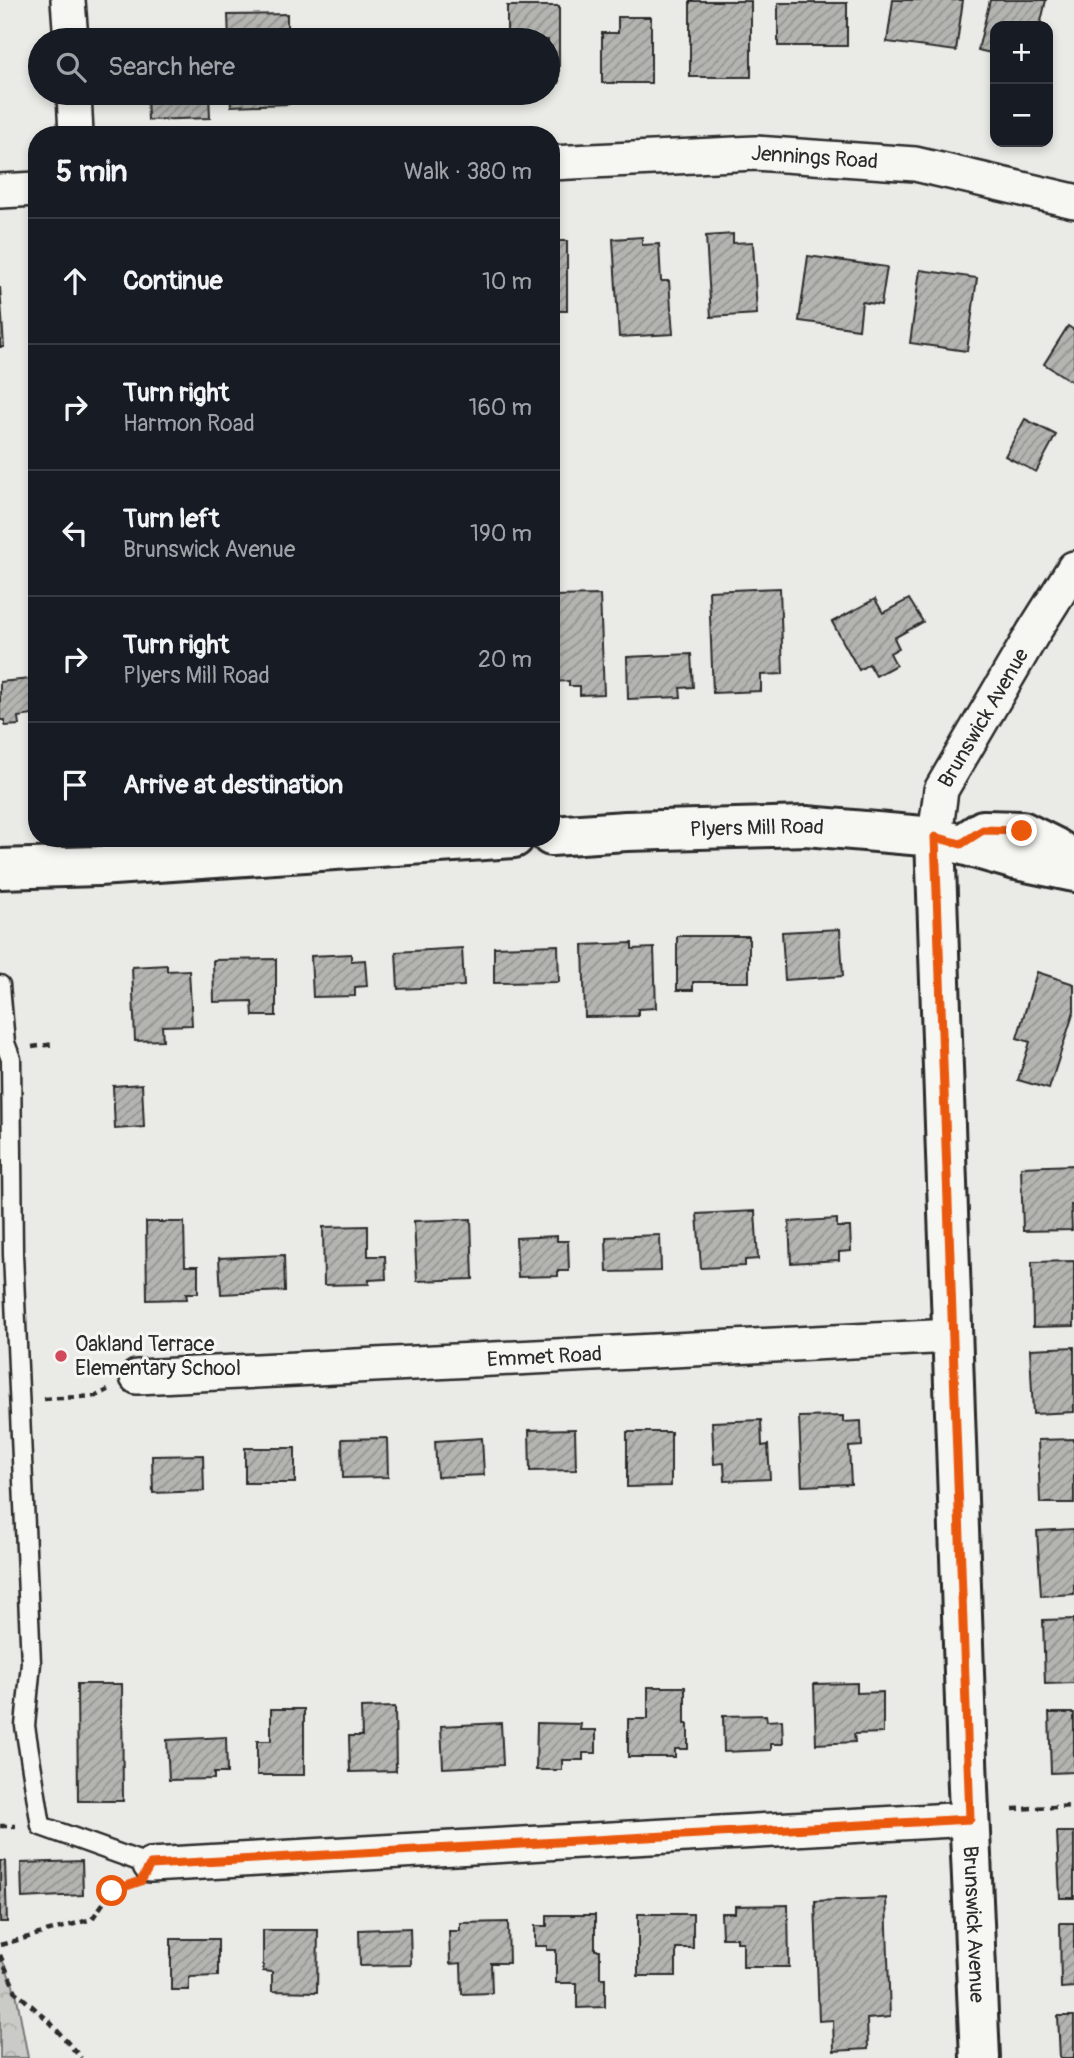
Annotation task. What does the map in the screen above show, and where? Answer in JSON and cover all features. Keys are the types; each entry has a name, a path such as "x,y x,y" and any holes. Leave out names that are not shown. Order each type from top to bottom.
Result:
{"street":[{"path":"68,0 70,28"},
{"path":"75,105 76,126"},
{"name":"Jennings Road","path":"560,163 755,153 915,164 1074,201"},
{"path":"0,191 28,189"},
{"name":"Brunswick Avenue","path":"981,2058 952,1336 948,841 941,790 1074,568"},
{"name":"Plyers Mill Road","path":"560,835 806,826 948,841 1016,860 1074,872"},
{"name":"Plyers Mill Road","path":"948,841 983,830 1022,831 1074,860"},
{"path":"0,869 97,866 380,847"},
{"name":"Emmet Road","path":"137,1377 952,1336"},
{"path":"150,1865 970,1819"}],"lane":[{"path":"0,985 2,1043 11,1059 13,1254 31,1663 24,1726 41,1826 150,1865"}],"path":[{"path":"27,1047 54,1044"},
{"path":"57,1399 96,1396"},
{"path":"1013,1809 1074,1806"},
{"path":"0,1944 92,1919 112,1891 141,1881 150,1865"},
{"path":"0,1955 16,1992 49,2021 81,2058"}],"green space":[{"path":"0,1955 16,1992 28,2058 0,2058"}],"building":[{"path":"893,0 963,0 956,51 887,42"},
{"path":"990,0 1046,0 1041,21 990,21 990,53 978,50"},
{"path":"690,1 751,1 751,77 690,77"},
{"path":"778,3 847,3 847,46 778,46"},
{"path":"507,6 559,6 559,28 507,28"},
{"path":"287,14 287,28 229,28 228,15"},
{"path":"618,17 651,17 651,83 602,83 602,33 618,33"},
{"path":"147,105 209,105 210,118 148,120"},
{"path":"733,234 733,243 753,242 757,314 711,317 706,236"},
{"path":"642,237 642,245 659,244 661,281 669,281 673,334 619,337 613,239"},
{"path":"560,241 567,241 567,311 560,311"},
{"path":"808,256 887,267 881,305 862,302 859,329 799,321"},
{"path":"920,270 977,278 967,351 910,343"},
{"path":"0,287 4,347 0,347"},
{"path":"1068,326 1074,330 1074,383 1044,364"},
{"path":"1025,419 1056,435 1036,472 1005,456"},
{"path":"780,588 783,674 761,675 761,691 713,693 709,591"},
{"path":"600,595 604,694 580,695 580,686 569,686 569,681 560,682 560,596"},
{"path":"875,599 883,613 909,599 923,622 894,638 899,648 890,653 896,665 876,676 869,664 859,670 832,622"},
{"path":"691,654 693,687 680,688 681,697 628,699 627,657"},
{"path":"28,679 28,716 18,717 19,725 5,726 5,720 0,720 0,682"},
{"path":"840,929 843,976 785,980 782,932"},
{"path":"677,936 749,936 749,982 693,982 693,990 677,990"},
{"path":"632,943 632,949 654,948 656,1008 638,1009 638,1016 585,1017 583,945"},
{"path":"558,945 559,982 494,983 494,947"},
{"path":"462,948 464,986 398,989 396,952"},
{"path":"351,954 351,961 365,960 367,986 355,987 355,996 313,997 311,956"},
{"path":"276,959 276,1016 253,1016 252,1001 214,1002 213,960"},
{"path":"167,965 167,971 189,970 192,1025 162,1026 163,1040 135,1041 132,967"},
{"path":"1037,972 1074,984 1074,1011 1049,1089 1018,1080 1030,1042 1017,1038"},
{"path":"142,1084 144,1127 115,1129 113,1086"},
{"path":"1074,1165 1072,1230 1023,1231 1021,1167"},
{"path":"755,1211 758,1259 745,1260 745,1266 701,1268 697,1214"},
{"path":"471,1219 473,1279 417,1281 414,1221"},
{"path":"837,1219 837,1227 850,1227 851,1251 839,1252 839,1260 791,1263 789,1222"},
{"path":"146,1222 184,1222 185,1266 198,1266 198,1293 186,1293 187,1299 147,1300"},
{"path":"368,1226 368,1256 385,1256 386,1279 369,1280 369,1284 324,1285 323,1227"},
{"path":"660,1235 661,1271 607,1272 606,1237"},
{"path":"557,1236 557,1241 568,1241 569,1271 558,1271 558,1276 518,1277 516,1238"},
{"path":"284,1255 285,1291 221,1294 219,1258"},
{"path":"1074,1261 1074,1326 1033,1327 1032,1262"},
{"path":"1074,1347 1074,1412 1033,1414 1030,1349"},
{"path":"843,1416 843,1422 861,1421 862,1446 849,1447 851,1484 802,1486 799,1417"},
{"path":"761,1420 762,1446 768,1445 770,1479 725,1481 724,1463 714,1464 712,1422"},
{"path":"575,1429 576,1470 530,1471 529,1430"},
{"path":"627,1432 671,1432 671,1486 627,1487"},
{"path":"387,1438 388,1477 343,1478 342,1439"},
{"path":"482,1438 484,1475 437,1477 435,1441"},
{"path":"1074,1439 1074,1503 1040,1503 1038,1440"},
{"path":"245,1448 295,1448 295,1483 245,1483"},
{"path":"203,1455 204,1491 153,1493 152,1456"},
{"path":"1074,1529 1074,1594 1041,1596 1037,1531"},
{"path":"1074,1619 1074,1683 1045,1684 1043,1620"},
{"path":"857,1683 857,1693 883,1692 883,1733 854,1734 855,1742 816,1744 814,1684"},
{"path":"77,1684 122,1684 123,1801 78,1801"},
{"path":"648,1687 685,1687 688,1749 675,1749 675,1757 628,1757 628,1719 648,1719"},
{"path":"395,1707 396,1771 350,1772 349,1736 362,1736 361,1708"},
{"path":"271,1709 304,1709 304,1775 257,1775 257,1741 271,1741"},
{"path":"1049,1713 1074,1713 1074,1772 1051,1773"},
{"path":"766,1715 767,1721 782,1720 783,1744 771,1744 771,1750 724,1752 723,1716"},
{"path":"501,1723 503,1765 443,1768 441,1726"},
{"path":"537,1723 581,1724 580,1730 596,1730 596,1753 583,1753 583,1760 562,1760 562,1770 536,1770"},
{"path":"226,1737 227,1773 214,1773 214,1779 169,1780 167,1740"},
{"path":"1057,1832 1074,1832 1074,1898 1060,1898"},
{"path":"0,1861 5,1861 7,1922 0,1922"},
{"path":"82,1861 83,1895 22,1898 21,1863"},
{"path":"886,1898 890,2017 867,2019 868,2049 834,2051 833,2020 819,2021 815,1901"},
{"path":"788,1905 789,1967 743,1967 743,1942 737,1942 737,1938 722,1938 721,1913 735,1913 735,1906"},
{"path":"638,1914 693,1914 693,1948 676,1948 676,1976 638,1976"},
{"path":"547,1915 595,1915 595,1950 600,1950 600,1978 605,1978 605,2007 577,2008 577,1983 556,1983 556,1950 547,1950 547,1946 535,1946 535,1926 547,1926"},
{"path":"508,1922 509,1963 491,1963 492,1993 462,1994 461,1963 450,1964 449,1931 460,1931 460,1923"},
{"path":"1060,1923 1074,1923 1074,1987 1061,1988"},
{"path":"410,1928 411,1965 360,1966 359,1930"},
{"path":"263,1930 318,1930 317,1992 272,1991 272,1972 263,1971"},
{"path":"171,1939 218,1939 218,1976 189,1977 189,1990 171,1990"},
{"path":"1058,2016 1074,2016 1074,2058 1060,2058"}],"place":[{"name":"Oakland Terrace Elementary School","path":"61,1356"}],"route":[{"path":"112,1891 141,1881 150,1865 970,1819 935,837 961,844 983,830 1022,831"}]}
